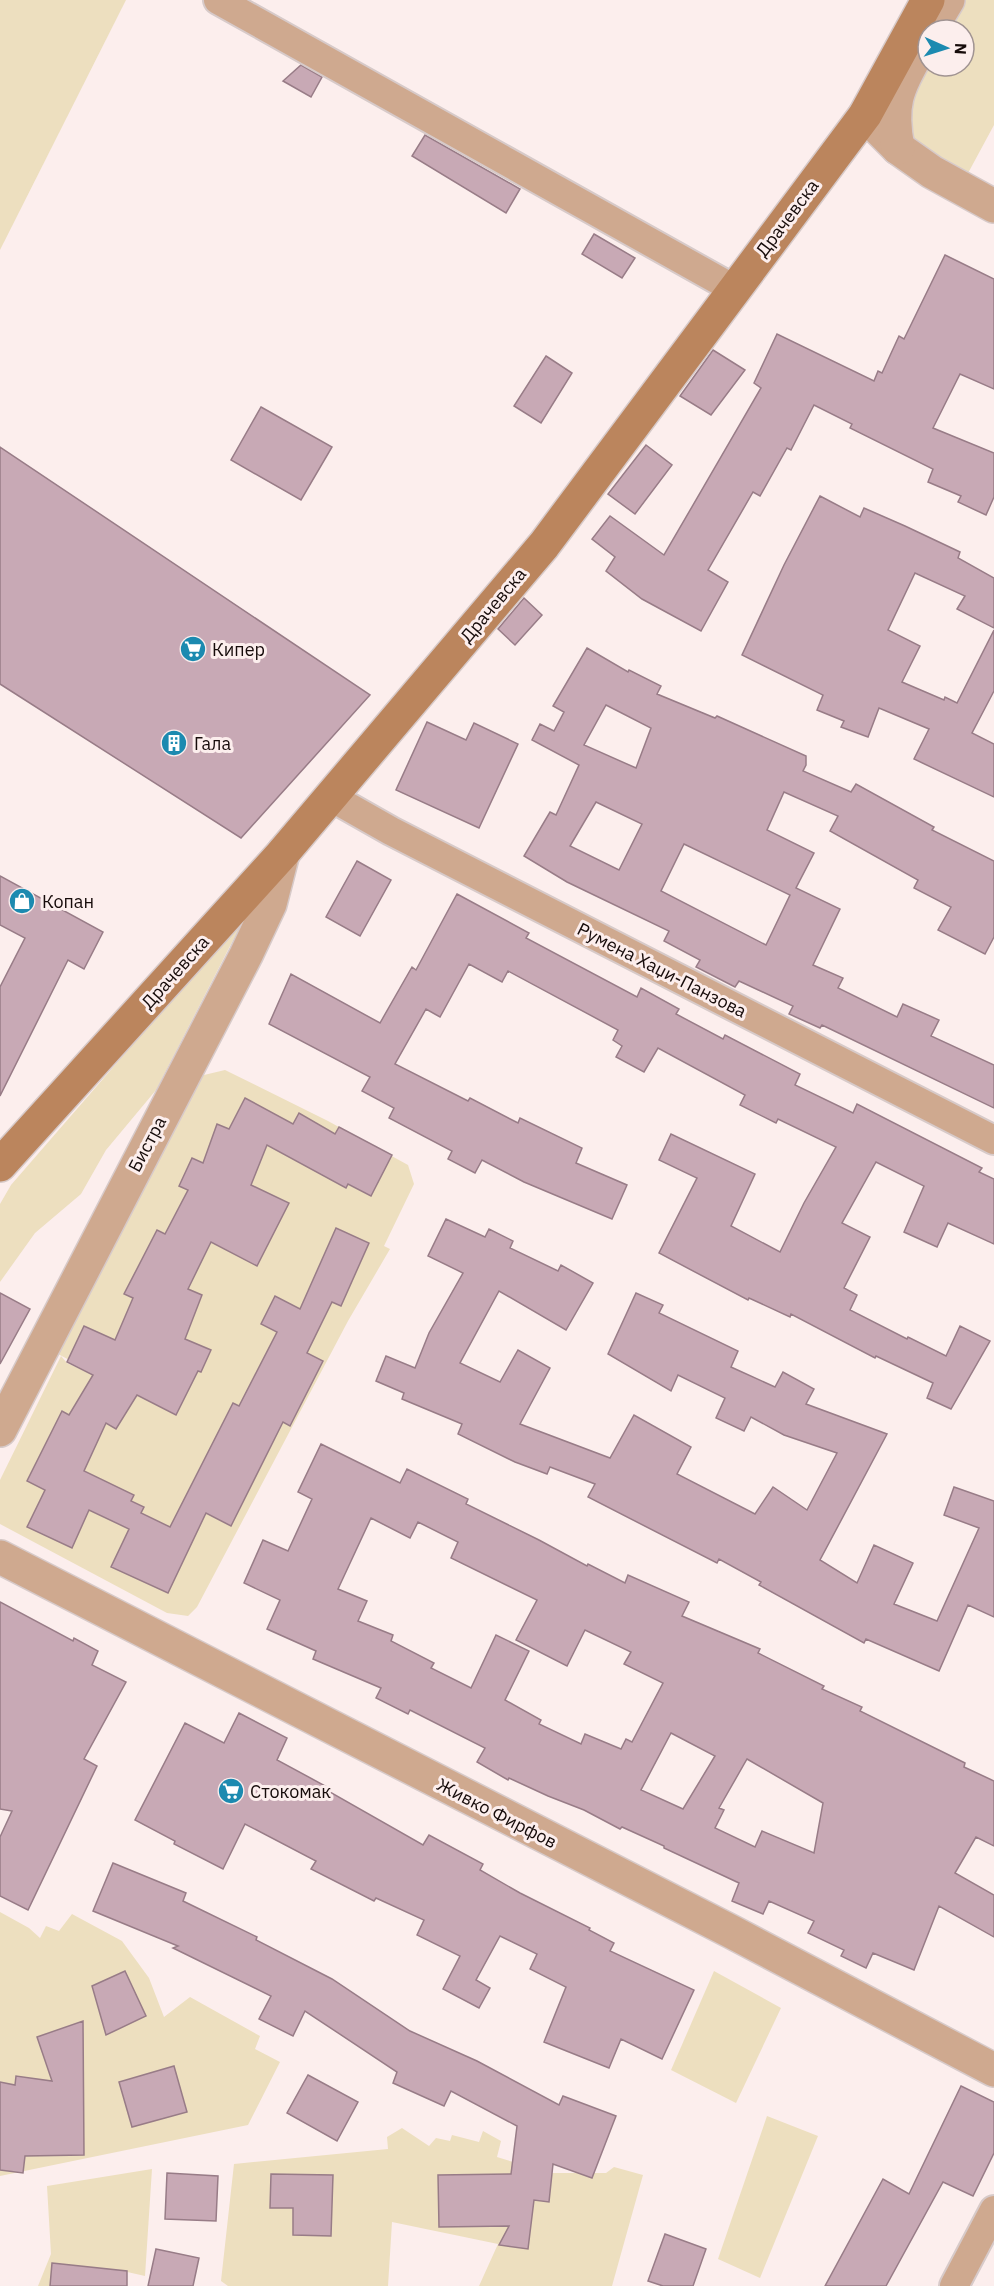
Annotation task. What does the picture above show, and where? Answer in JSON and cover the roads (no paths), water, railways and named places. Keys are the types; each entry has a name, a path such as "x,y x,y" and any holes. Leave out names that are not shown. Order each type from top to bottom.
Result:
{"main road":[{"name":"Драчевска","path":"0,1165 283,853 544,544 865,115 928,0"}],"street":[{"path":"218,0 734,289"},
{"path":"937,18 948,0"},
{"path":"898,148 893,121 899,87 916,56"},
{"path":"865,115 898,148 932,172 994,206"},
{"name":"Румена Хаџи-Панзова","path":"331,798 412,842 994,1140"},
{"name":"Бистра","path":"0,1430 246,955 270,904 283,853"},
{"name":"Живко Фирфов","path":"0,1557 195,1659 732,1932 994,2070"},
{"path":"954,2286 994,2210"}],"place":[{"name":"Кипер","path":"193,649"},
{"name":"Гала","path":"174,743"},
{"name":"Копан","path":"22,901"},
{"name":"Стокомак","path":"231,1791"}]}
